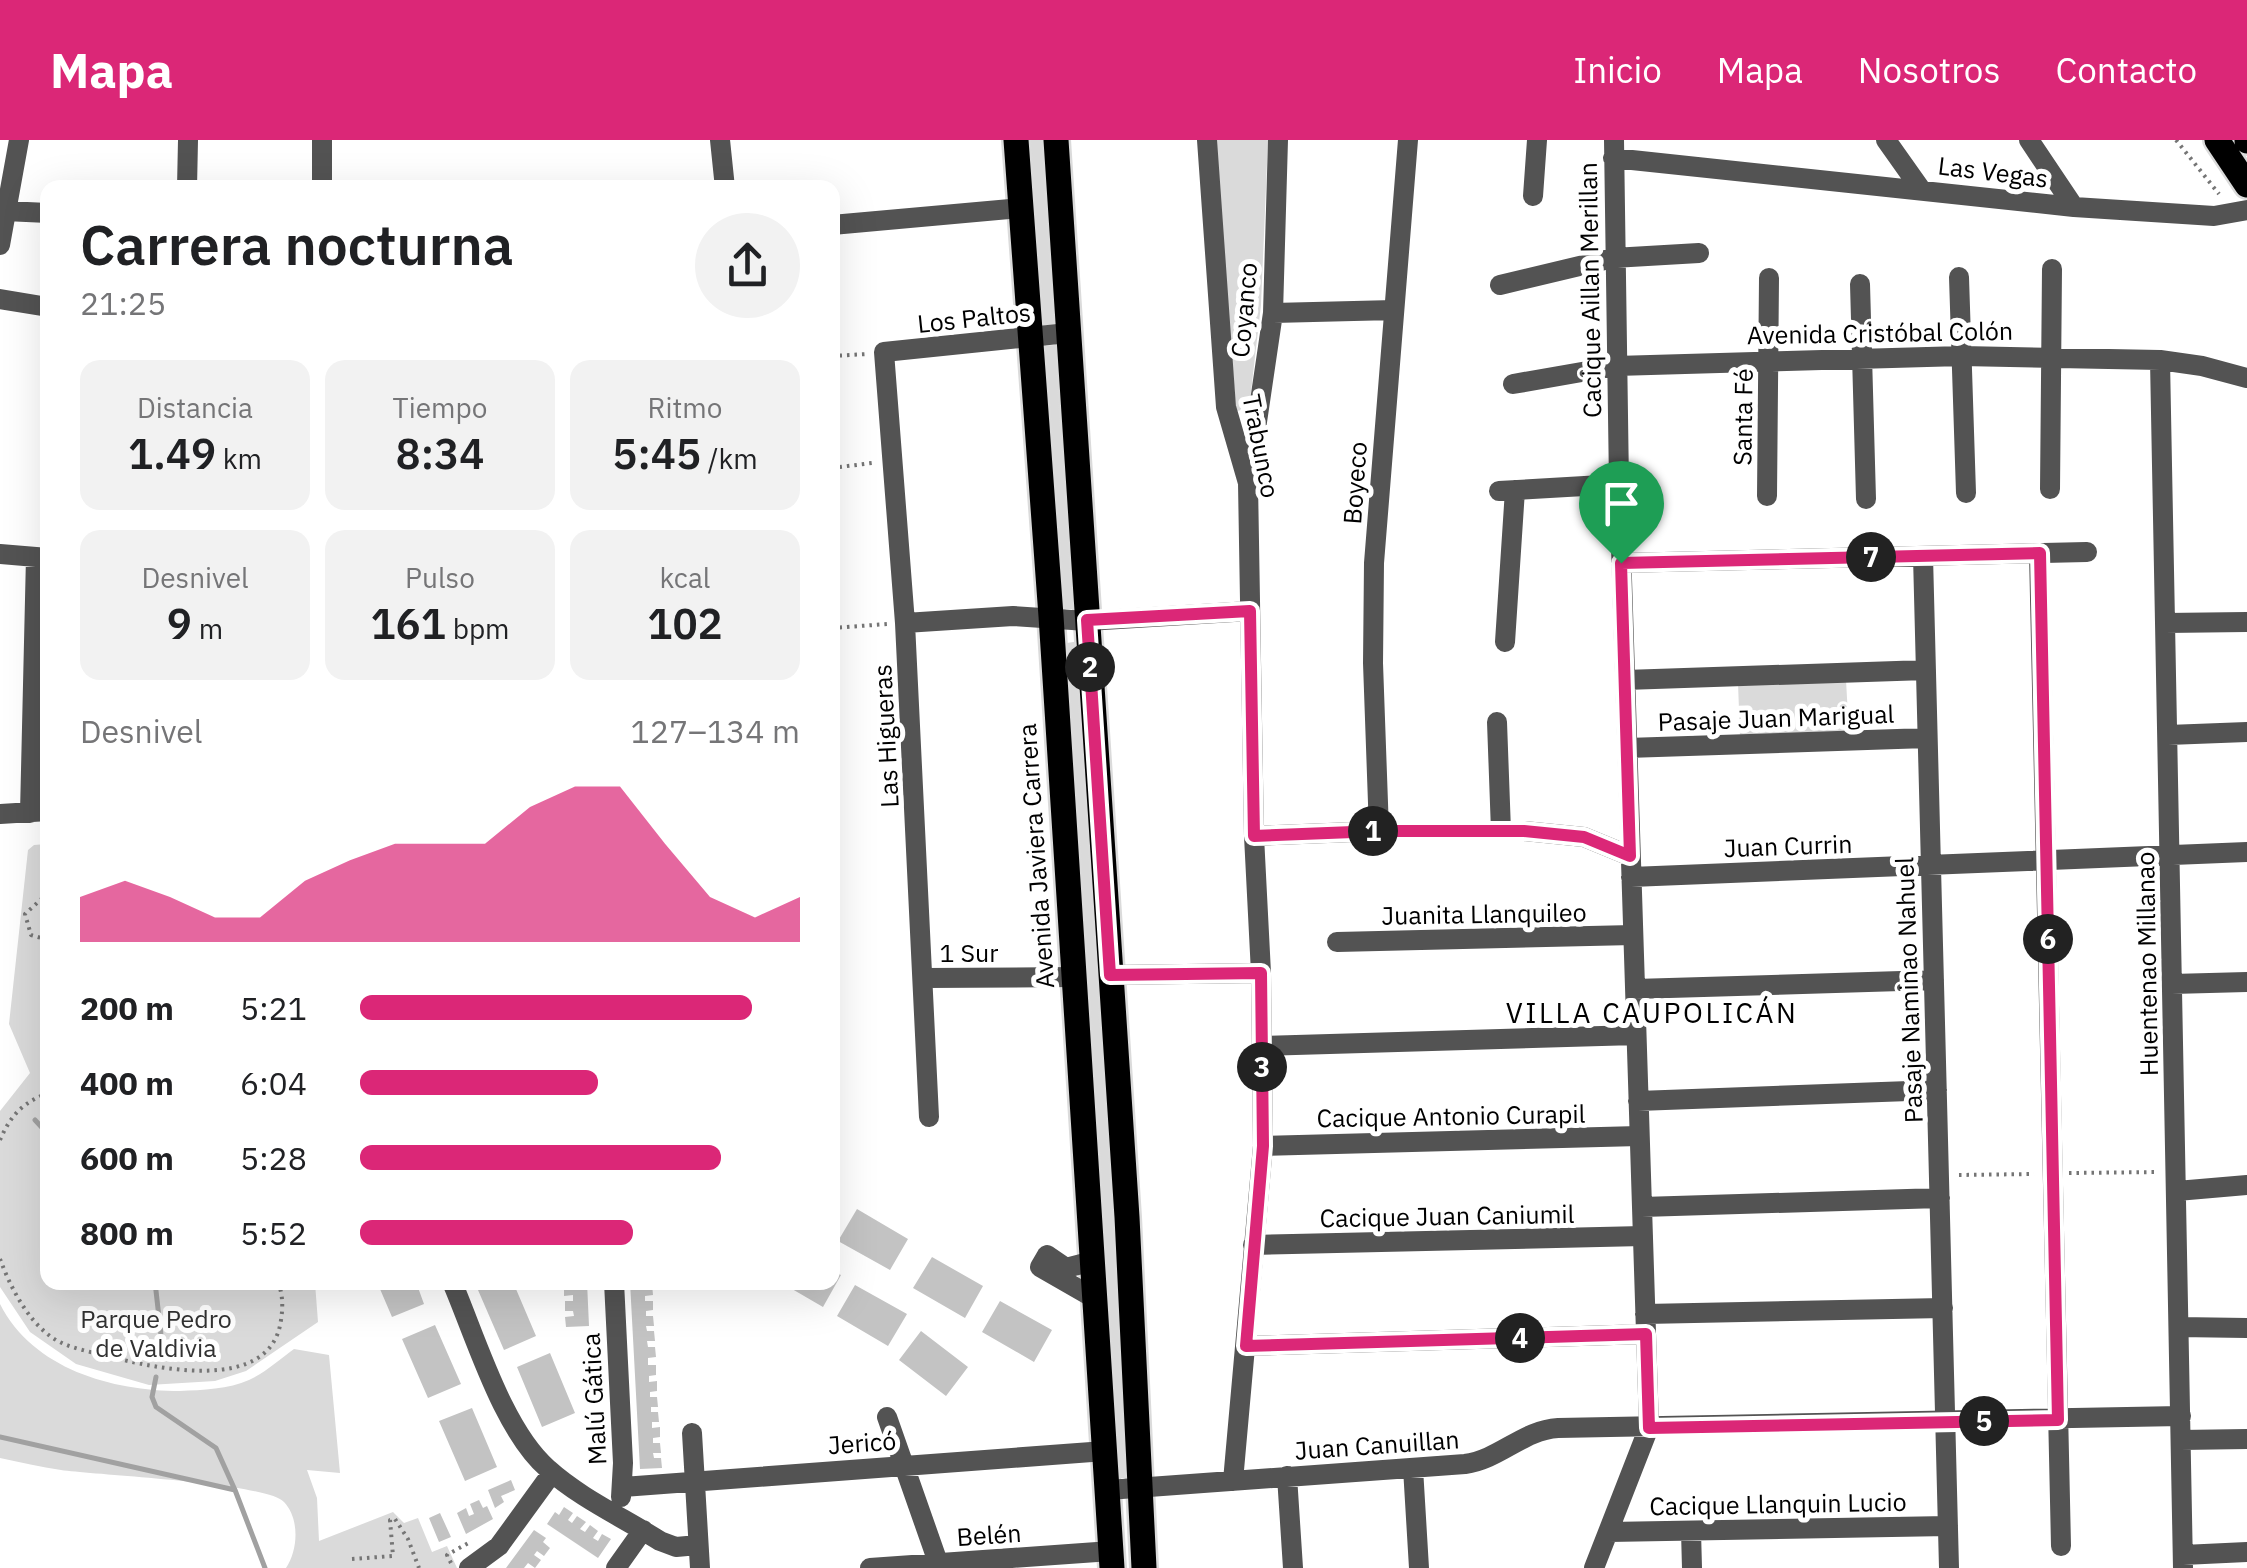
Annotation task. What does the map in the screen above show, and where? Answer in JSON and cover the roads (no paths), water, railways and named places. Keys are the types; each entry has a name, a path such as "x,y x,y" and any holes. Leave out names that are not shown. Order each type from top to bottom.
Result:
{"main road":[{"name":"Avenida Javiera Carrera","path":"1016,140 1051,616 1111,1560"},
{"path":"1056,140 1127,1218 1144,1568"},
{"path":"2217,140 2247,185"}],"street":[{"path":"0,245 19,140"},
{"path":"187,180 188,140"},
{"path":"322,140 322,180"},
{"path":"720,140 724,180"},
{"name":"Trabunco","path":"1206,140 1226,407 1248,483 1254,836 1261,973 1263,1146 1234,1481"},
{"name":"Coyanco","path":"1248,483 1273,313 1278,140"},
{"name":"Boyeco","path":"1379,831 1374,563 1408,140"},
{"path":"1532,196 1537,140"},
{"path":"1886,140 1920,188"},
{"path":"2029,140 2074,207"},
{"name":"Las Vegas","path":"1613,149 2074,207 2214,216 2240,212"},
{"name":"Cacique Aillan Merillan","path":"1594,1568 1649,1428 1621,563 1613,149"},
{"path":"840,224 1020,208"},
{"path":"6,211 40,213"},
{"path":"1500,285 1613,258 1699,253"},
{"path":"2050,490 2052,269"},
{"path":"1960,277 1966,493"},
{"name":"Santa Fé","path":"1767,496 1769,278"},
{"path":"1860,284 1866,499"},
{"path":"0,299 40,306"},
{"path":"1273,313 1394,310"},
{"name":"Los Paltos","path":"884,352 1068,333"},
{"name":"Las Higueras","path":"884,352 925,978 929,1116"},
{"name":"Avenida Cristóbal Colón","path":"1513,384 1616,366 2051,355 2160,360 2247,378"},
{"name":"Huentenao Millanao","path":"2160,360 2183,1561"},
{"path":"1505,642 1507,490 1619,484"},
{"path":"1621,563 2087,552"},
{"path":"2040,553 2061,1546"},
{"path":"0,554 40,558"},
{"name":"Pasaje Naminao Nahuel","path":"1922,556 1949,1568"},
{"path":"904,622 1051,616 1087,620 1250,611"},
{"path":"2166,623 2247,622"},
{"path":"1625,680 1926,670"},
{"path":"1496,722 1501,831"},
{"path":"0,814 39,812 40,727"},
{"path":"2168,735 2247,732"},
{"name":"Pasaje Juan Marigual","path":"1627,748 1928,738"},
{"name":"Juan Currin","path":"1254,836 1501,831 1584,837 1631,866 1931,865 2247,852"},
{"name":"Juanita Llanquileo","path":"1337,942 1633,936"},
{"path":"1110,975 1261,973"},
{"name":"1 Sur","path":"925,978 1074,977"},
{"path":"1635,989 1934,980"},
{"path":"2172,984 2247,982"},
{"path":"1262,1046 1636,1035"},
{"path":"1638,1101 1937,1090"},
{"name":"Cacique Antonio Curapil","path":"1263,1146 1640,1136"},
{"path":"2176,1192 2247,1185"},
{"path":"1642,1207 1940,1198"},
{"name":"Cacique Juan Caniumil","path":"1253,1245 1642,1236"},
{"path":"1093,1261 1066,1268 1043,1261 1094,1298"},
{"path":"455,1290 513,1426 528,1450 552,1473 668,1545 698,1545"},
{"name":"Malú Gática","path":"613,1512 623,1486 614,1290"},
{"path":"1246,1346 1943,1308"},
{"path":"2179,1327 2247,1328"},
{"name":"Juan Canuillan","path":"1108,1490 1484,1461 1543,1429 2181,1416"},
{"path":"887,1417 939,1566"},
{"path":"692,1433 700,1568"},
{"path":"2181,1440 2247,1439"},
{"name":"Jericó","path":"623,1486 1105,1451"},
{"path":"1413,1468 1419,1568"},
{"path":"469,1568 499,1546 552,1473"},
{"path":"1286,1476 1294,1568"},
{"name":"Cacique Llanquin Lucio","path":"1610,1532 1948,1526"},
{"path":"616,1568 643,1530"},
{"path":"1691,1531 1692,1568"},
{"path":"2183,1561 2247,1552"},
{"name":"Belén","path":"870,1568 1111,1560"}],"waterway":[{"path":"35,1120 40,1125"},
{"path":"156,1290 162,1344 159,1358"},
{"path":"156,1377 152,1397 156,1407 216,1448 235,1490"},
{"path":"0,1437 235,1490 265,1568"}],"district":[{"name":"VILLA CAUPOLICÁN","path":"1652,1013"}],"park label":[{"name":"Parque Pedro de Valdivia","path":"156,1334"}]}
